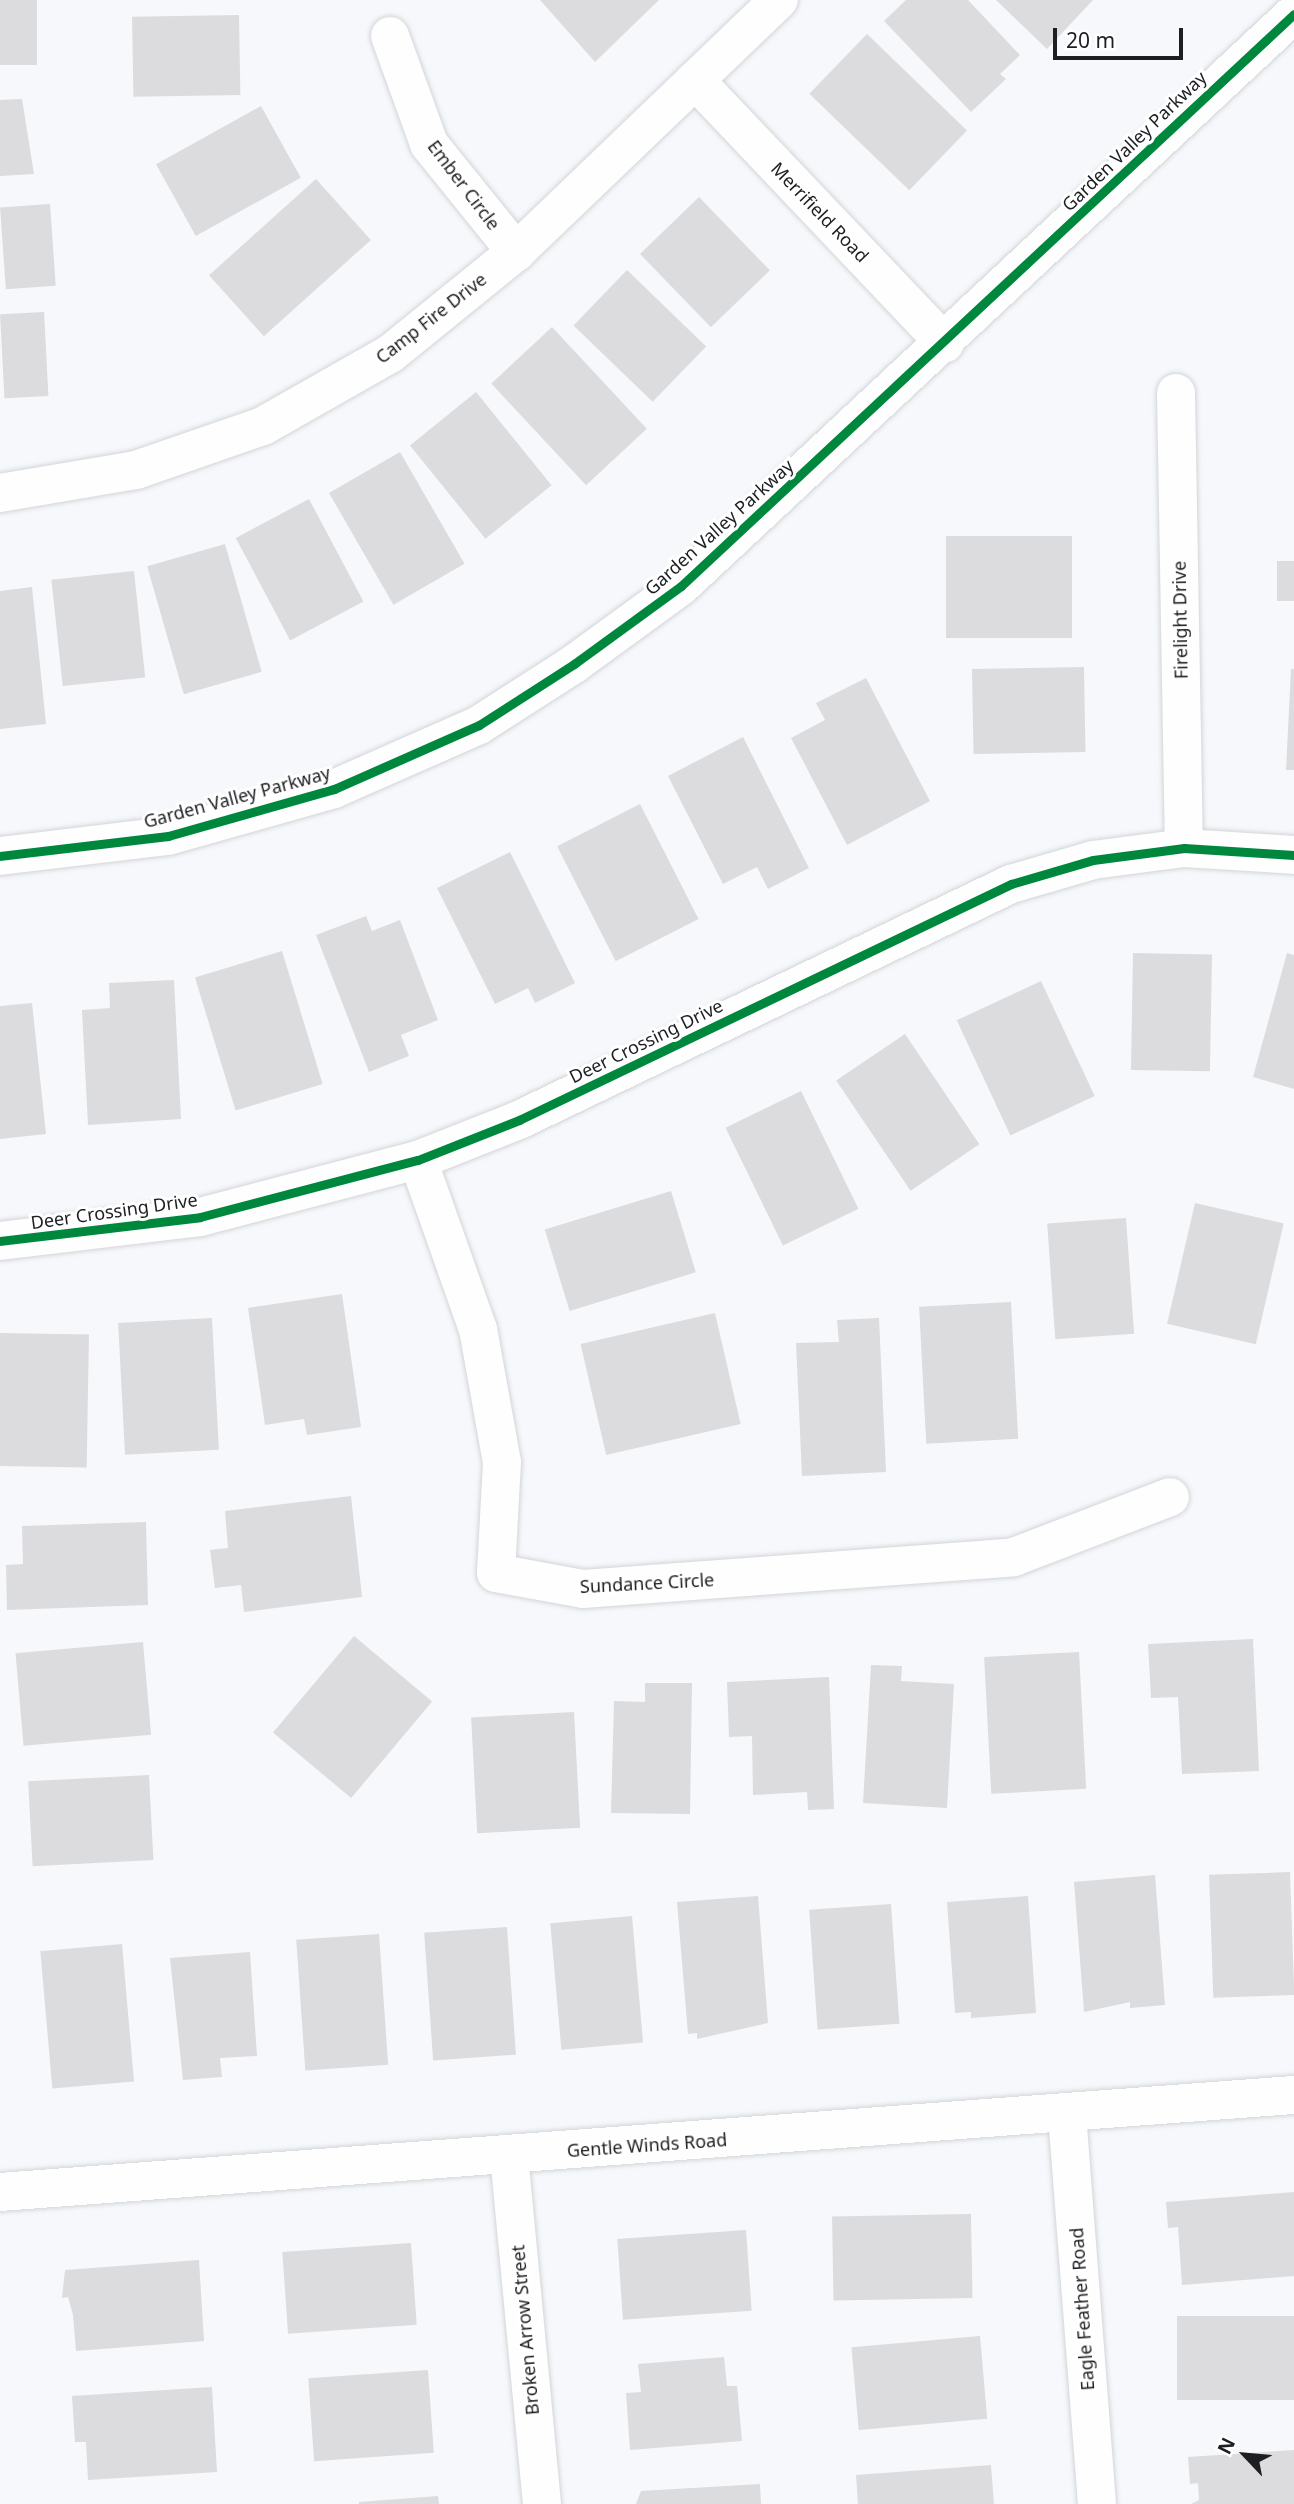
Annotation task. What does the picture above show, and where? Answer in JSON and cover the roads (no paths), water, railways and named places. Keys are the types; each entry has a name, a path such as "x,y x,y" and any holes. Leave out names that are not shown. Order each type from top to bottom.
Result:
{"street":[{"name":"Camp Fire Drive","path":"0,493 136,470 263,426 390,354 516,252 779,0"},
{"name":"Garden Valley Parkway","path":"0,856 181,832 334,789 479,725 681,586 945,343 1294,14"},
{"name":"Ember Circle","path":"390,36 429,144 516,252"},
{"name":"Merrifield Road","path":"695,80 945,343"},
{"name":"Firelight Drive","path":"1176,393 1184,848"},
{"name":"Deer Crossing Drive","path":"0,1241 200,1217 418,1160 519,1120 1011,884 1093,860 1184,848 1294,855"},
{"name":"Sundance Circle","path":"418,1160 478,1329 502,1462 496,1573 583,1590 1014,1557 1170,1497"},
{"name":"Gentle Winds Road","path":"0,2192 1294,2095"},
{"name":"Eagle Feather Road","path":"1067,2114 1097,2504"},
{"name":"Broken Arrow Street","path":"509,2155 542,2504"}]}
